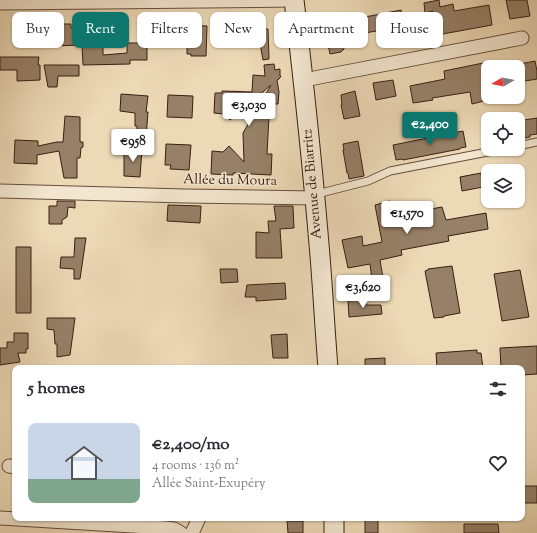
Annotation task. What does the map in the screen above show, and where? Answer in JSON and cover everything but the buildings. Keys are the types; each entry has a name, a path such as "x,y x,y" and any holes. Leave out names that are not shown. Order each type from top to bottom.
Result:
{"main road":[{"name":"Avenue de Biarritz","path":"294,0 304,80 315,198 328,365"},
{"path":"334,521 334,533"}],"street":[{"path":"0,3 294,0"},
{"path":"304,80 522,38"},
{"name":"Allée du Moura","path":"0,191 315,198"},
{"path":"0,518 12,519"},
{"path":"50,521 166,528 174,529 181,533"},
{"path":"192,533 198,521"}],"lane":[{"path":"525,145 537,142"},
{"path":"315,198 321,193 368,181 390,171 481,153"}]}
